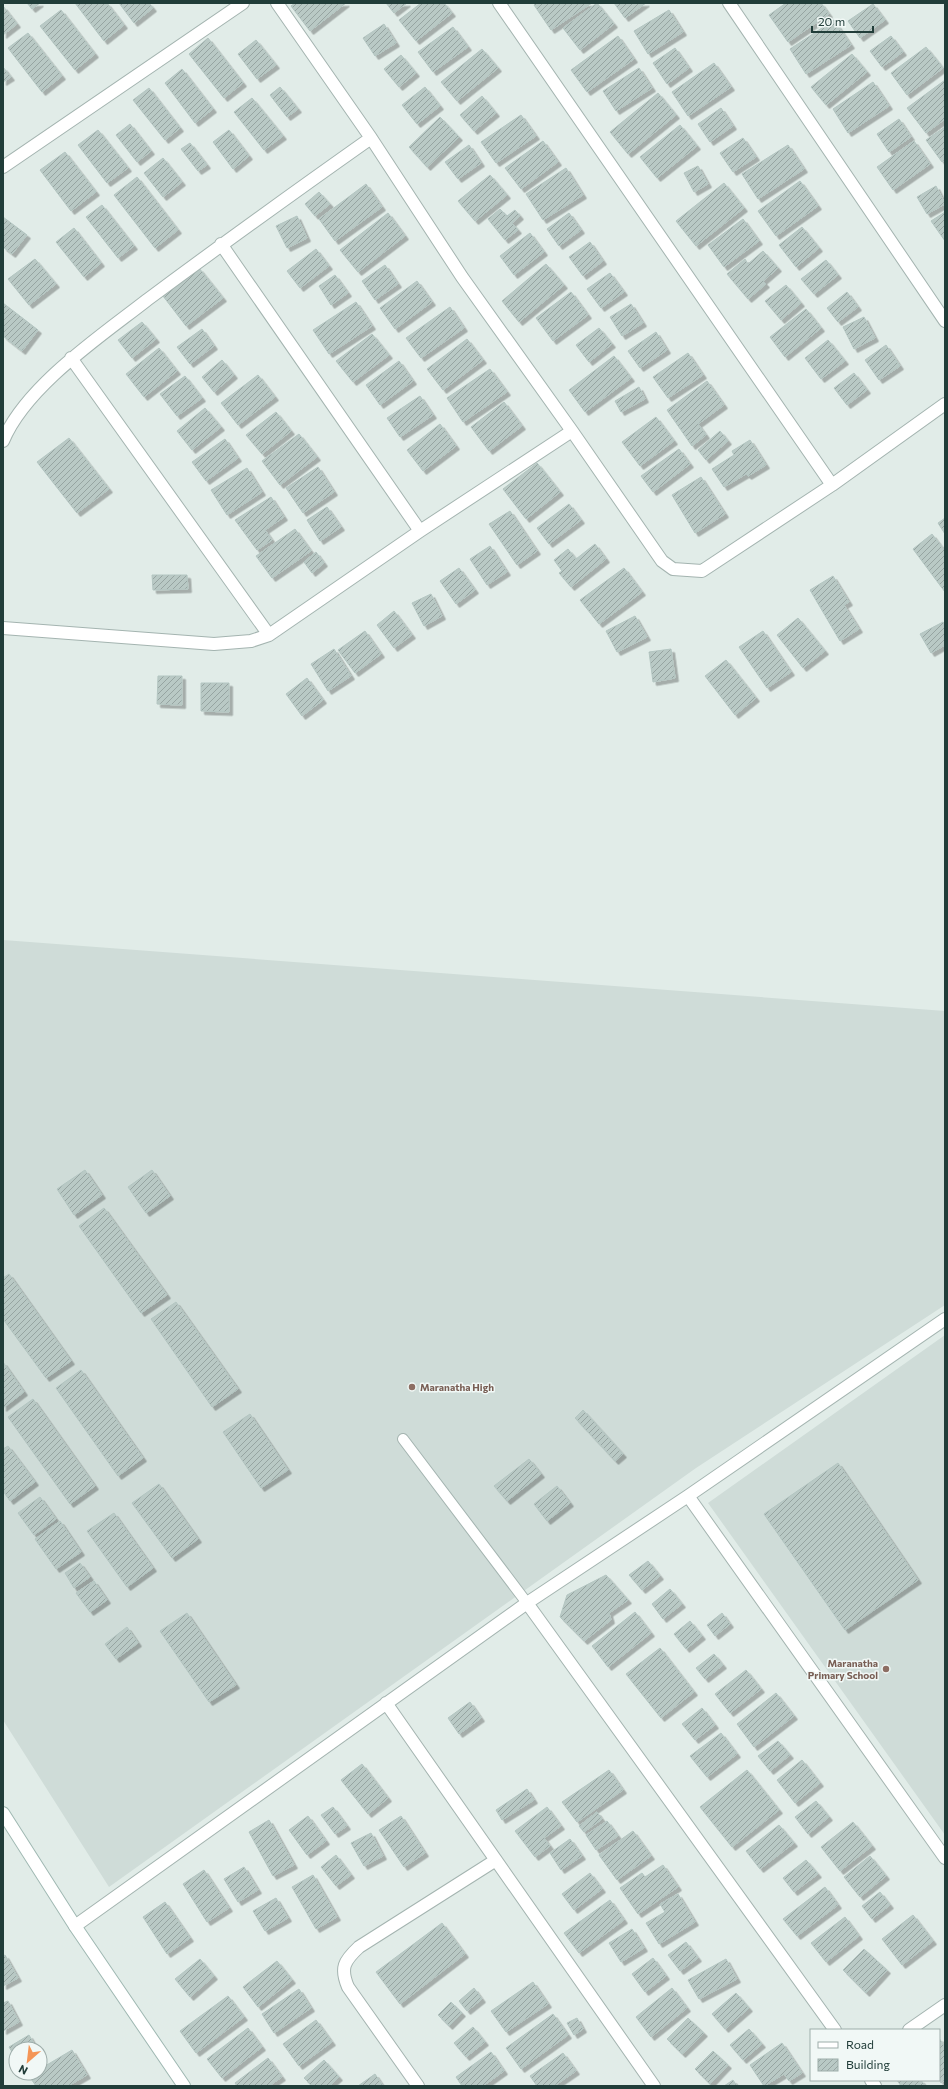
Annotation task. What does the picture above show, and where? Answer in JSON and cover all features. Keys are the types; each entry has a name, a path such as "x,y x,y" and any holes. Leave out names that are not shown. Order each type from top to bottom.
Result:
{"street":[{"path":"3,167 243,3"},
{"path":"277,3 370,138 462,277 572,431 662,561 673,569 702,571 832,485 945,404"},
{"path":"499,3 832,485"},
{"path":"729,3 945,321"},
{"path":"3,440 20,413 37,392 71,358 221,244 370,138"},
{"path":"221,244 420,531"},
{"path":"71,358 269,635"},
{"path":"3,628 214,644 251,641 269,635 420,531 572,431"},
{"path":"75,1926 527,1603 688,1496 945,1319"},
{"path":"688,1496 945,1858"},
{"path":"527,1603 834,2029"},
{"path":"386,1703 654,2086"},
{"path":"3,1813 75,1926 184,2086"},
{"path":"418,2086 348,1987 342,1974 347,1959 359,1947 496,1860"},
{"path":"910,2029 945,2006"}],"lane":[{"path":"403,1439 527,1603"}],"shaded area":[{"name":"Maranatha High","path":"3,940 945,1011 945,1305 696,1468 109,1887 3,1720"},
{"name":"Maranatha Primary School","path":"945,1335 945,1835 708,1503"}],"building":[{"path":"27,3 40,3 32,9"},
{"path":"75,3 107,3 124,25 104,41"},
{"path":"119,3 149,3 153,8 134,23"},
{"path":"295,3 346,3 310,31 291,6"},
{"path":"386,3 407,3 394,13"},
{"path":"421,3 444,3 452,13 416,41 399,20"},
{"path":"536,3 592,3 551,30 534,5"},
{"path":"597,3 614,24 580,50 563,28"},
{"path":"614,3 646,3 625,18"},
{"path":"786,3 821,3 829,14 788,42 769,15"},
{"path":"873,4 885,20 860,38 848,21"},
{"path":"3,6 17,24 3,35"},
{"path":"61,10 95,54 75,70 40,26"},
{"path":"669,10 683,32 648,54 634,31"},
{"path":"834,20 851,45 806,74 790,49"},
{"path":"384,24 396,43 375,56 363,38"},
{"path":"453,27 468,47 433,72 418,52"},
{"path":"28,33 62,76 42,92 8,48"},
{"path":"618,36 634,59 587,92 571,70"},
{"path":"891,36 903,52 882,67 870,51"},
{"path":"208,38 243,83 224,98 189,54"},
{"path":"256,40 276,65 257,79 238,54"},
{"path":"926,47 943,68 907,95 891,73"},
{"path":"675,48 689,68 667,84 653,63"},
{"path":"482,49 498,68 457,101 441,82"},
{"path":"852,54 867,72 826,105 811,87"},
{"path":"401,55 416,73 399,87 384,69"},
{"path":"714,63 731,87 688,116 672,92"},
{"path":"3,67 11,77 3,82"},
{"path":"639,68 652,88 616,111 603,91"},
{"path":"182,69 213,109 195,123 165,83"},
{"path":"945,80 945,119 926,133 907,108"},
{"path":"873,82 889,106 848,133 833,109"},
{"path":"280,87 298,109 287,117 270,95"},
{"path":"425,87 440,106 417,124 402,105"},
{"path":"149,88 180,128 165,140 133,100"},
{"path":"658,93 676,115 628,154 610,132"},
{"path":"482,96 496,113 474,131 460,115"},
{"path":"252,98 283,136 264,150 234,112"},
{"path":"721,108 733,126 710,142 698,124"},
{"path":"521,115 536,136 496,163 481,142"},
{"path":"440,117 459,137 427,167 409,147"},
{"path":"899,119 911,137 889,152 877,134"},
{"path":"130,124 151,151 137,162 116,135"},
{"path":"680,125 697,146 657,178 640,157"},
{"path":"945,127 945,160 942,162 926,140"},
{"path":"98,130 128,168 107,183 78,145"},
{"path":"229,130 249,156 233,169 213,142"},
{"path":"743,138 756,157 733,172 720,153"},
{"path":"543,141 558,162 521,189 505,168"},
{"path":"914,141 930,164 893,190 877,167"},
{"path":"190,143 207,165 198,171 181,149"},
{"path":"469,145 481,163 458,179 445,162"},
{"path":"788,145 804,169 758,199 742,174"},
{"path":"65,152 96,192 71,211 40,170"},
{"path":"163,158 182,182 163,197 144,173"},
{"path":"698,166 708,184 694,192 684,173"},
{"path":"566,168 583,195 543,220 526,194"},
{"path":"490,175 507,195 475,221 458,201"},
{"path":"137,177 178,230 155,248 114,195"},
{"path":"800,181 818,206 776,236 758,211"},
{"path":"724,183 744,208 696,246 676,221"},
{"path":"366,184 382,207 335,241 319,219"},
{"path":"936,186 945,204 927,214 917,197"},
{"path":"319,192 330,204 315,216 305,204"},
{"path":"102,205 134,246 118,258 86,217"},
{"path":"500,209 507,216 515,210 520,216 512,223 518,230 505,240 488,219"},
{"path":"945,212 945,241 931,221"},
{"path":"388,213 405,236 358,272 340,250"},
{"path":"569,213 581,230 559,246 547,229"},
{"path":"297,216 307,238 287,248 276,226"},
{"path":"3,217 27,235 12,254 3,247"},
{"path":"743,219 759,241 724,267 708,245"},
{"path":"802,227 819,248 796,267 779,245"},
{"path":"74,228 101,263 84,277 56,242"},
{"path":"530,233 544,252 514,275 500,256"},
{"path":"590,242 603,261 583,276 569,257"},
{"path":"316,249 329,266 300,288 287,271"},
{"path":"763,251 778,268 763,281 766,284 748,299 727,274 745,259 748,264"},
{"path":"35,259 56,284 29,305 8,279"},
{"path":"826,260 838,275 814,294 801,279"},
{"path":"546,264 564,285 519,322 502,301"},
{"path":"385,265 398,284 375,300 362,281"},
{"path":"199,268 223,298 186,326 163,296"},
{"path":"610,273 624,292 601,308 587,289"},
{"path":"335,275 348,293 331,305 319,286"},
{"path":"417,281 432,302 395,329 380,308"},
{"path":"786,285 801,303 781,320 765,301"},
{"path":"571,292 588,315 553,341 536,318"},
{"path":"847,292 858,307 838,322 827,308"},
{"path":"356,302 372,326 329,354 313,330"},
{"path":"3,303 38,330 22,351 3,336"},
{"path":"631,304 643,323 622,336 610,317"},
{"path":"450,307 464,328 421,358 406,338"},
{"path":"806,309 821,328 785,357 770,337"},
{"path":"864,317 875,338 854,349 843,327"},
{"path":"142,322 156,339 132,358 118,340"},
{"path":"599,328 612,344 589,362 576,345"},
{"path":"202,329 214,346 190,364 177,347"},
{"path":"656,332 667,350 640,368 628,351"},
{"path":"372,334 389,355 353,382 336,361"},
{"path":"467,339 483,360 443,390 427,369"},
{"path":"828,340 845,361 821,379 805,358"},
{"path":"886,345 900,366 879,380 865,360"},
{"path":"159,348 177,371 144,397 126,374"},
{"path":"688,353 703,375 668,398 653,377"},
{"path":"614,356 631,378 585,412 569,390"},
{"path":"222,360 234,375 214,392 202,377"},
{"path":"399,361 413,381 380,405 366,385"},
{"path":"490,369 507,392 463,422 447,398"},
{"path":"854,373 867,390 847,405 834,388"},
{"path":"258,375 275,397 238,425 221,403"},
{"path":"185,376 202,398 177,416 160,394"},
{"path":"707,381 724,405 698,424 706,435 692,446 667,410"},
{"path":"639,387 645,399 621,412 615,401"},
{"path":"420,396 433,415 400,437 387,418"},
{"path":"504,402 522,426 489,451 471,427"},
{"path":"205,408 221,427 192,450 177,431"},
{"path":"276,412 291,431 262,454 246,435"},
{"path":"656,417 674,441 640,466 622,442"},
{"path":"440,424 456,446 423,471 407,450"},
{"path":"720,431 728,441 706,460 698,450"},
{"path":"299,434 317,457 280,485 262,461"},
{"path":"69,438 109,489 77,513 37,462"},
{"path":"225,439 238,458 206,481 192,462"},
{"path":"750,440 766,465 748,476 746,474 724,487 712,469 734,455 732,451"},
{"path":"679,449 690,464 653,492 641,476"},
{"path":"537,463 560,492 526,519 503,489"},
{"path":"318,467 334,492 303,513 286,488"},
{"path":"247,468 262,492 227,515 211,490"},
{"path":"701,477 725,514 695,533 672,495"},
{"path":"271,497 284,517 265,530 272,540 257,550 235,520"},
{"path":"569,504 581,520 549,544 537,528"},
{"path":"327,507 341,527 320,541 307,520"},
{"path":"510,511 537,551 517,565 489,524"},
{"path":"945,518 945,534 938,523"},
{"path":"295,529 311,551 272,578 256,556"},
{"path":"932,534 945,551 945,592 913,549"},
{"path":"595,544 606,559 571,587 559,573 562,571 554,560 568,549 576,559"},
{"path":"490,546 507,572 487,585 470,559"},
{"path":"316,552 324,563 312,573 304,562"},
{"path":"459,568 475,590 456,604 440,581"},
{"path":"624,568 642,592 599,624 580,600"},
{"path":"152,575 187,575 188,589 153,590"},
{"path":"833,576 849,602 844,605 859,629 840,641 810,590"},
{"path":"431,594 442,616 424,626 412,603"},
{"path":"394,611 412,635 394,648 377,625"},
{"path":"635,616 647,637 617,652 606,631"},
{"path":"798,618 825,651 803,668 777,635"},
{"path":"943,622 945,625 945,645 931,653 920,634"},
{"path":"365,631 381,654 355,673 338,650"},
{"path":"763,631 791,672 767,688 739,647"},
{"path":"334,649 351,676 328,691 311,664"},
{"path":"671,649 675,678 653,682 649,652"},
{"path":"726,660 756,698 735,715 705,676"},
{"path":"158,676 182,676 182,705 157,704"},
{"path":"307,678 323,700 302,716 286,694"},
{"path":"201,683 229,683 229,712 201,711"},
{"path":"85,1170 102,1195 74,1215 57,1189"},
{"path":"152,1170 170,1196 146,1213 128,1187"},
{"path":"104,1208 167,1295 141,1313 79,1226"},
{"path":"9,1274 71,1361 46,1378 3,1319 3,1278"},
{"path":"176,1302 238,1389 212,1407 151,1319"},
{"path":"3,1362 24,1392 3,1408"},
{"path":"81,1370 143,1458 118,1476 56,1388"},
{"path":"33,1399 95,1486 70,1504 8,1417"},
{"path":"583,1410 623,1454 615,1461 575,1418"},
{"path":"250,1414 288,1470 261,1488 223,1432"},
{"path":"8,1446 35,1482 10,1501 3,1491 3,1449"},
{"path":"529,1459 541,1474 507,1501 494,1486"},
{"path":"838,1463 918,1580 845,1630 764,1514"},
{"path":"159,1484 198,1539 172,1558 132,1503"},
{"path":"557,1486 570,1503 547,1521 534,1504"},
{"path":"40,1497 56,1519 34,1535 18,1513"},
{"path":"114,1513 153,1568 127,1587 87,1531"},
{"path":"60,1521 81,1552 56,1569 35,1539"},
{"path":"648,1561 660,1576 642,1590 629,1575"},
{"path":"80,1563 90,1577 74,1588 65,1573"},
{"path":"606,1575 628,1600 609,1613 611,1620 584,1641 560,1617 567,1595"},
{"path":"94,1581 107,1600 90,1612 76,1593"},
{"path":"670,1589 682,1604 663,1619 652,1604"},
{"path":"635,1612 651,1633 608,1667 592,1646"},
{"path":"187,1613 236,1685 209,1702 160,1631"},
{"path":"722,1613 730,1624 715,1636 707,1625"},
{"path":"690,1621 702,1636 686,1649 674,1634"},
{"path":"127,1627 138,1643 116,1659 105,1644"},
{"path":"660,1648 694,1692 661,1718 626,1674"},
{"path":"714,1654 723,1665 705,1679 696,1668"},
{"path":"746,1670 761,1689 730,1713 715,1694"},
{"path":"776,1693 794,1716 754,1747 737,1724"},
{"path":"470,1702 481,1718 459,1734 448,1718"},
{"path":"702,1708 715,1725 695,1740 682,1724"},
{"path":"721,1733 737,1754 707,1777 690,1756"},
{"path":"778,1741 790,1755 770,1771 758,1756"},
{"path":"802,1760 820,1783 795,1803 777,1780"},
{"path":"362,1764 388,1798 368,1814 341,1780"},
{"path":"609,1770 623,1790 577,1822 562,1802"},
{"path":"747,1770 779,1810 732,1847 700,1807"},
{"path":"527,1789 534,1800 502,1820 496,1810"},
{"path":"816,1801 829,1817 808,1834 795,1817"},
{"path":"333,1807 347,1826 335,1834 321,1815"},
{"path":"547,1807 561,1826 544,1838 550,1846 535,1857 515,1831"},
{"path":"597,1812 602,1819 584,1832 579,1826"},
{"path":"308,1816 326,1841 307,1855 289,1830"},
{"path":"401,1816 425,1853 404,1867 379,1830"},
{"path":"269,1820 294,1865 273,1876 249,1832"},
{"path":"607,1821 618,1836 596,1850 586,1835"},
{"path":"853,1822 872,1846 840,1871 821,1847"},
{"path":"779,1825 794,1843 760,1869 746,1851"},
{"path":"633,1831 651,1856 617,1880 599,1855"},
{"path":"371,1833 383,1856 364,1866 351,1843"},
{"path":"570,1839 582,1856 561,1870 550,1853"},
{"path":"336,1855 351,1875 336,1886 321,1867"},
{"path":"870,1856 886,1876 860,1897 844,1877"},
{"path":"806,1860 818,1874 794,1892 783,1878"},
{"path":"663,1865 678,1887 638,1914 620,1888 642,1873 645,1877"},
{"path":"244,1867 258,1890 238,1902 224,1879"},
{"path":"204,1870 229,1908 207,1922 183,1884"},
{"path":"590,1873 602,1889 574,1910 562,1894"},
{"path":"313,1875 337,1917 316,1929 292,1887"},
{"path":"825,1887 838,1905 797,1936 783,1919"},
{"path":"880,1892 890,1905 872,1919 862,1906"},
{"path":"678,1894 695,1922 659,1944 646,1923 665,1912 660,1904"},
{"path":"276,1898 288,1918 265,1931 253,1911"},
{"path":"610,1900 624,1920 579,1953 564,1933"},
{"path":"165,1902 190,1938 167,1954 143,1917"},
{"path":"913,1915 933,1941 902,1965 882,1939"},
{"path":"845,1917 859,1936 826,1962 811,1943"},
{"path":"442,1923 465,1954 400,2004 376,1972"},
{"path":"632,1929 644,1948 621,1962 609,1943"},
{"path":"686,1942 698,1958 680,1971 668,1955"},
{"path":"864,1949 887,1970 866,1993 843,1970"},
{"path":"5,1955 18,1978 3,1986 3,1956"},
{"path":"653,1958 666,1976 645,1992 632,1974"},
{"path":"200,1959 214,1976 190,1997 175,1979"},
{"path":"726,1959 737,1979 699,1999 688,1980"},
{"path":"277,1961 292,1980 258,2007 243,1987"},
{"path":"533,1982 548,2004 506,2032 491,2011"},
{"path":"474,1988 482,1999 467,2011 459,2001"},
{"path":"672,1988 687,2008 651,2037 636,2017"},
{"path":"299,1989 311,2008 274,2033 262,2014"},
{"path":"736,1993 749,2008 725,2029 712,2014"},
{"path":"228,1996 244,2017 196,2053 180,2031"},
{"path":"8,2001 19,2022 3,2031 3,2003"},
{"path":"451,2002 462,2013 449,2026 438,2015"},
{"path":"553,2014 568,2035 521,2069 506,2048"},
{"path":"577,2018 583,2029 574,2035 567,2023"},
{"path":"688,2018 704,2033 682,2054 667,2039"},
{"path":"316,2020 332,2042 299,2066 283,2044"},
{"path":"473,2027 485,2042 466,2057 454,2043"},
{"path":"248,2028 262,2047 222,2078 207,2059"},
{"path":"749,2029 762,2044 743,2060 730,2045"},
{"path":"29,2035 32,2041 19,2041"},
{"path":"940,2040 945,2047 945,2080 941,2083"},
{"path":"782,2043 802,2073 789,2081 784,2074 764,2086 750,2065"},
{"path":"72,2050 87,2075 68,2086 36,2086 32,2081 48,2081 48,2064"},
{"path":"713,2051 728,2065 710,2084 695,2069"},
{"path":"491,2052 504,2071 483,2086 462,2086 456,2077"},
{"path":"563,2053 576,2071 554,2086 537,2086 530,2076"},
{"path":"268,2058 282,2077 269,2086 237,2086 235,2083"},
{"path":"324,2060 339,2077 329,2086 312,2086 304,2078"},
{"path":"375,2074 383,2086 358,2086"},
{"path":"733,2080 737,2086 724,2086"},
{"path":"898,2081 922,2081 925,2086 901,2086"}],"place":[{"name":"Maranatha High","path":"412,1387"},
{"name":"Maranatha Primary School","path":"886,1669"}]}
